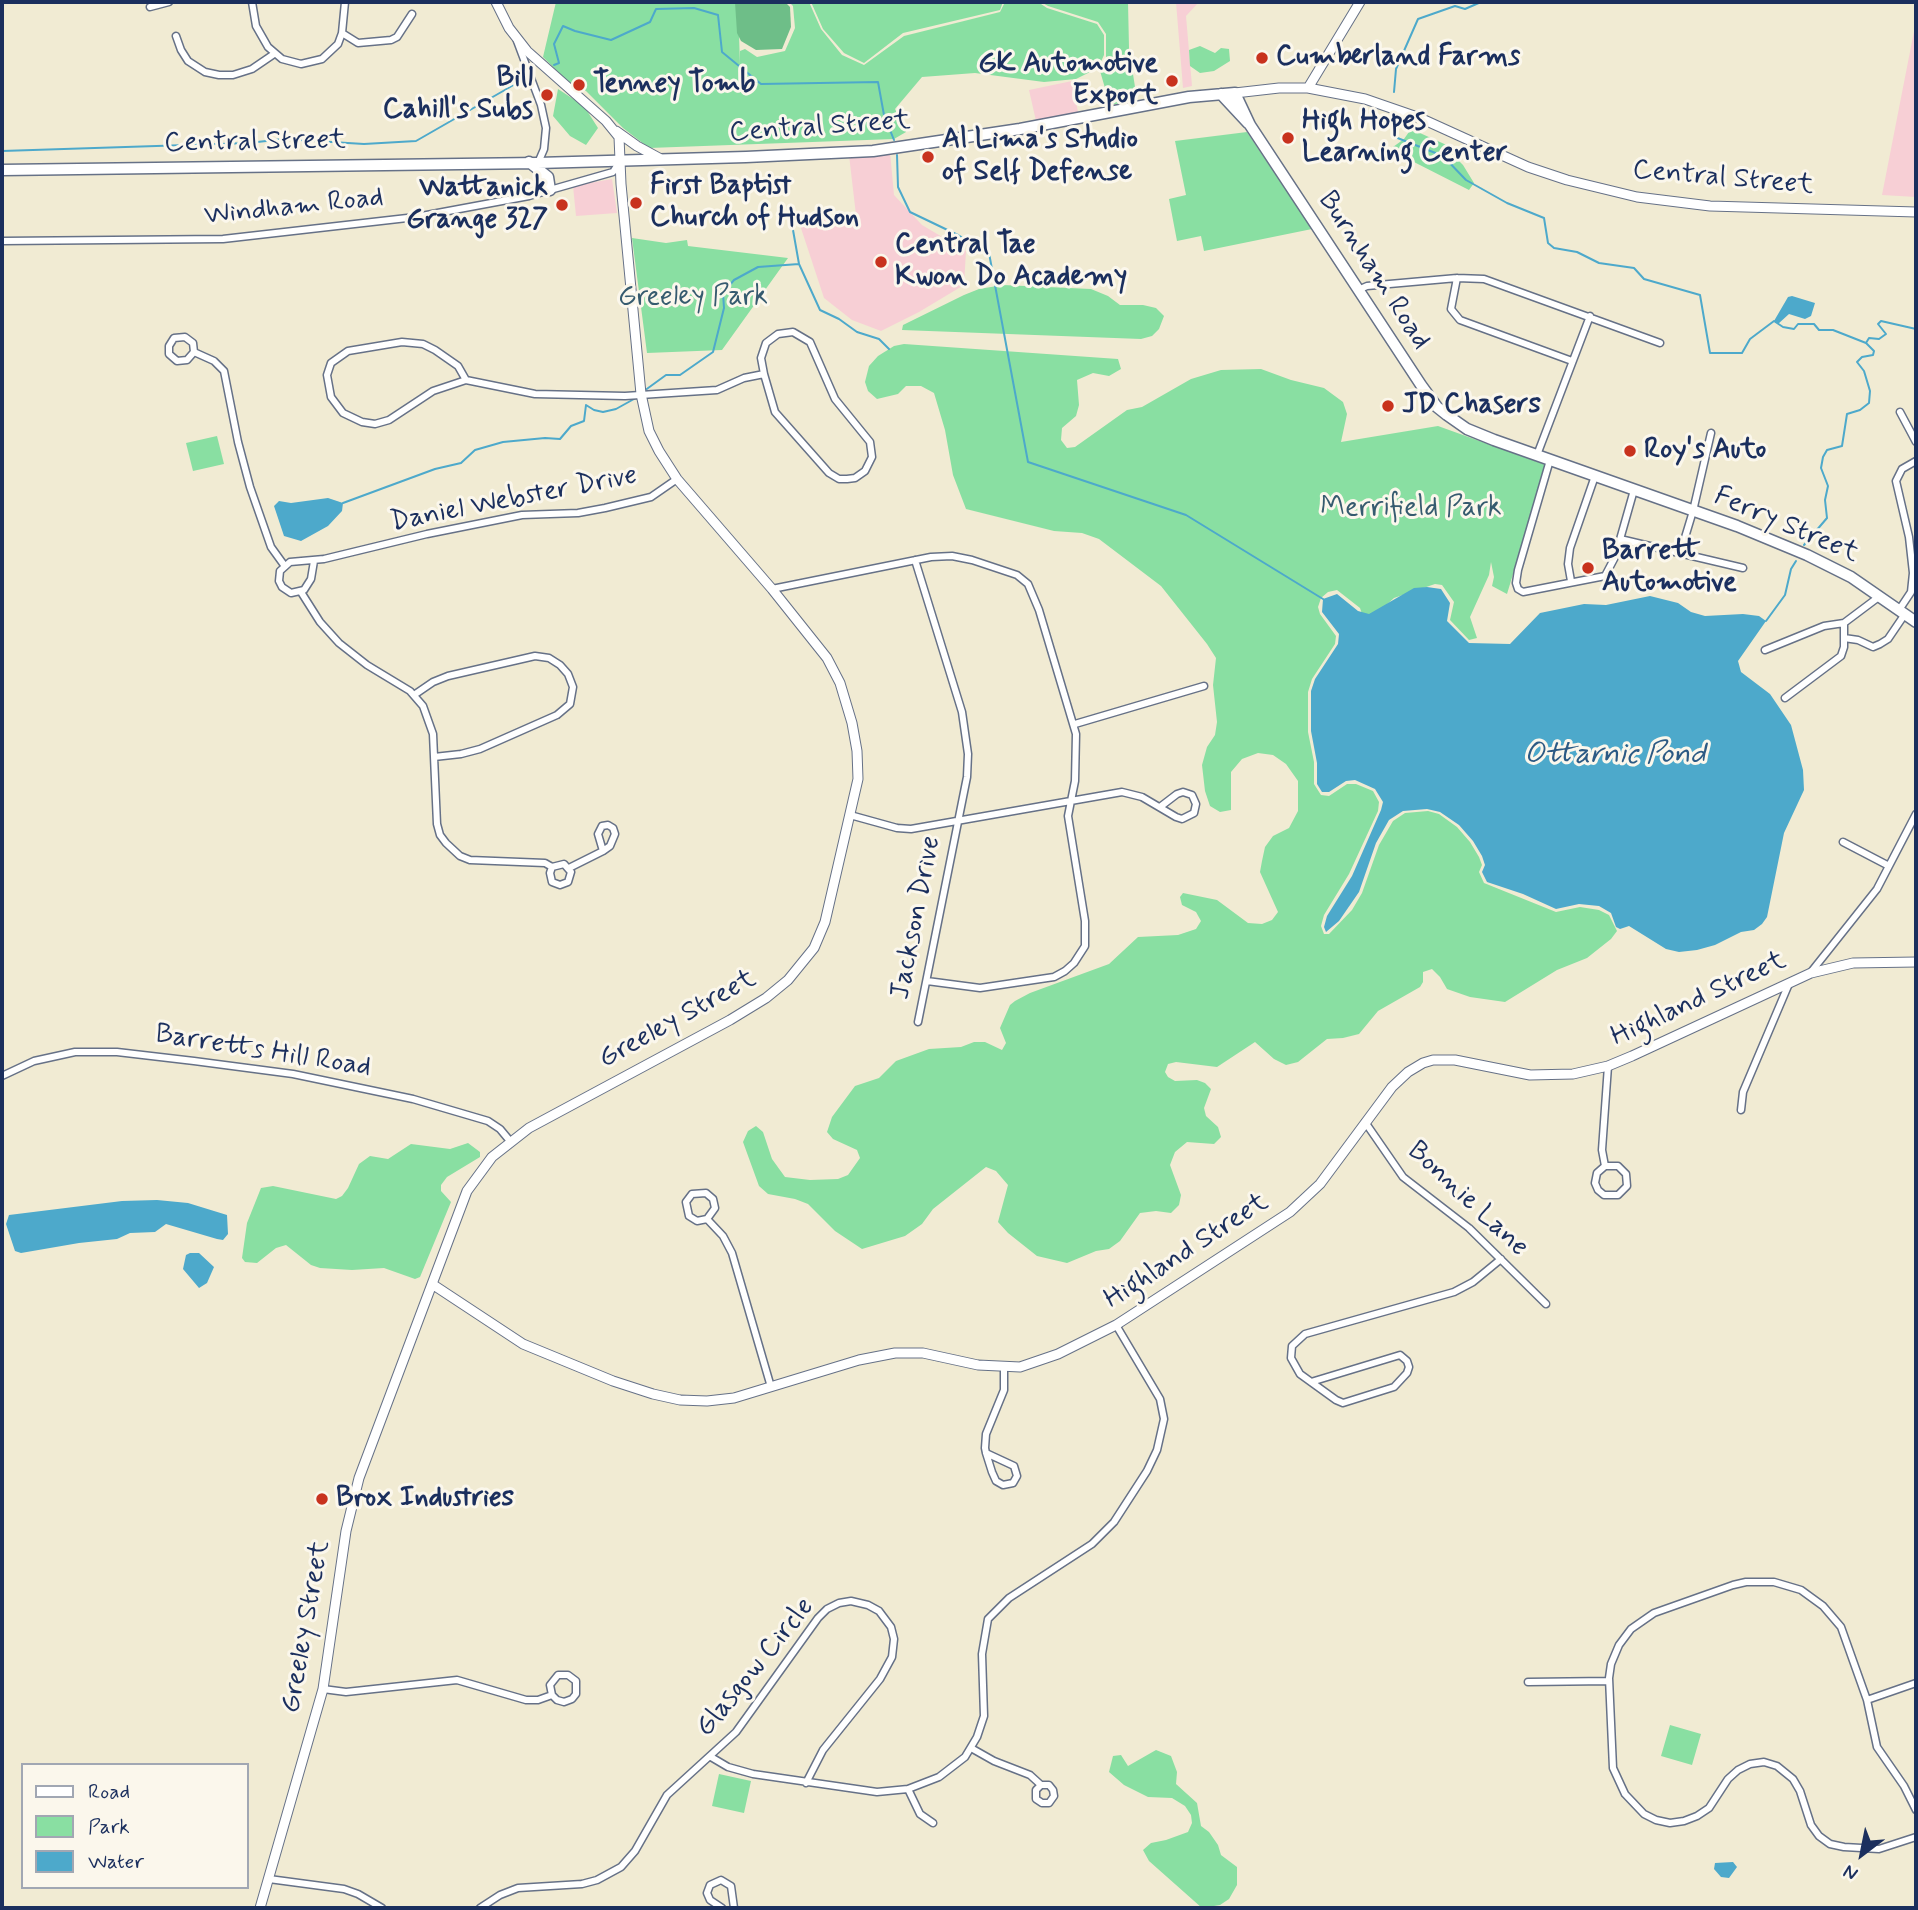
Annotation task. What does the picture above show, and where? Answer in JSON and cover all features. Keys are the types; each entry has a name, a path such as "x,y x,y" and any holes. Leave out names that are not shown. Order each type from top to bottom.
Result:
{"main road":[{"name":"Central Street","path":"2,170 746,158 873,151 1020,129 1178,99 1235,93"},
{"name":"Burnham Road","path":"1235,93 1250,125 1437,407"},
{"name":"Burnham Road","path":"1222,94 1237,114 1250,125"},
{"path":"534,162 548,177 550,190"},
{"name":"Ferry Street","path":"1437,407 1476,433 1807,555 1851,577 1916,622"}],"street":[{"path":"150,6 170,2"},
{"path":"252,2 256,26 274,54 294,64 312,63 331,52 338,44 342,33 345,2"},
{"path":"496,2 516,39 541,105 545,128 544,149 534,162"},
{"path":"1308,88 1360,2"},
{"path":"342,33 358,43 391,40 397,37 412,15"},
{"path":"176,36 180,50 188,61 205,72 219,75 245,71 274,54"},
{"path":"516,39 614,130 659,158"},
{"name":"Central Street","path":"1235,93 1308,88 1343,94 1391,107 1528,167 1574,182 1637,197 1710,206 1916,212"},
{"name":"Greeley Street","path":"260,1908 323,1689 351,1504 368,1450 467,1191 482,1168 510,1141 553,1114 755,1006 788,980 814,948 825,922 855,794 859,765 852,723 834,670 819,646 677,479 649,431 641,394 621,184 620,142 614,130"},
{"name":"Windham Road","path":"2,241 223,239 437,214 502,202 613,172 621,160"},
{"path":"1359,290 1367,286 1457,278 1484,279 1660,343"},
{"path":"1457,278 1451,309 1460,320 1572,362"},
{"path":"1537,455 1590,316"},
{"path":"781,332 789,332 797,333 807,340 835,399 870,442 872,457 865,471 855,478 847,479 835,477 826,470 775,412 764,373 762,351 771,338 781,332"},
{"path":"186,337 193,343 194,352 190,359 180,362 171,357 169,346 174,338 186,337"},
{"path":"466,380 463,372 447,358 423,344 409,342 348,351 331,363 327,375 331,397 338,408 355,420 369,424 388,419 433,391 466,380 535,394 641,394 718,390 744,378 764,373"},
{"path":"194,352 214,361 225,370 245,470 271,547 284,565 279,574 280,584 291,593 301,592 309,584 314,561"},
{"path":"1900,412 1916,442"},
{"path":"1680,554 1711,433"},
{"path":"1550,460 1518,570 1516,583 1518,589 1523,592 1605,576 1613,564 1633,490"},
{"path":"1844,638 1858,640 1873,647 1880,644 1888,639 1908,599 1912,586 1909,537 1896,481 1902,469 1916,461"},
{"path":"1572,581 1568,564 1570,548 1595,476"},
{"name":"Daniel Webster Drive","path":"284,565 293,561 314,561 522,515 578,513 605,508 651,497 677,479"},
{"path":"1909,537 1916,534"},
{"path":"1620,539 1743,568"},
{"path":"772,589 937,556 958,557 1004,570 1023,579 1039,610 1074,724 1077,755 1068,816 1084,914 1086,940 1083,951 1065,971 1007,986 980,988 926,981"},
{"name":"Jackson Drive","path":"915,560 962,712 967,740 967,777 918,1022"},
{"path":"301,592 320,622 339,643 414,695 426,711 431,725 438,829 449,847 460,856 470,859 545,863 552,867"},
{"path":"1765,650 1824,626 1844,623 1880,596"},
{"path":"1785,698 1841,656 1844,623"},
{"path":"414,695 448,676 535,656 549,658 560,665 568,674 573,687 570,704 557,715 480,749 434,757"},
{"path":"1074,724 1204,686"},
{"path":"850,815 911,830 1128,792 1182,819 1192,816 1196,804 1192,796 1183,792 1160,807"},
{"path":"1811,973 1877,889 1916,814"},
{"path":"1843,842 1889,866"},
{"path":"569,868 603,851"},
{"path":"560,864 569,868 569,880 560,885 550,879 552,867 560,864"},
{"name":"Highland Street","path":"432,1284 523,1344 639,1390 680,1400 734,1398 859,1360 895,1353 923,1353 978,1365 1020,1367 1077,1346 1116,1325 1301,1204 1321,1184 1365,1122 1402,1077 1423,1063 1454,1060 1544,1076 1573,1074 1608,1066 1811,973 1853,963 1916,962"},
{"path":"1741,1110 1744,1092 1787,986"},
{"name":"Barretts Hill Road","path":"2,1076 41,1059 75,1052 117,1052 194,1061 293,1074 413,1099 488,1121 500,1129 510,1141"},
{"path":"1605,1166 1602,1150 1608,1066"},
{"name":"Bonnie Lane","path":"1365,1122 1403,1177 1458,1219 1546,1304"},
{"path":"1605,1166 1618,1166 1626,1174 1627,1186 1618,1195 1606,1196 1597,1188 1596,1175 1605,1166"},
{"path":"706,1193 713,1199 715,1208 707,1219 697,1221 686,1211 686,1202 692,1194 706,1193"},
{"path":"707,1219 723,1236 732,1253 771,1387"},
{"path":"1311,1382 1394,1356 1404,1357 1409,1367 1407,1373 1394,1387 1349,1403 1336,1400 1311,1382 1300,1374 1291,1358 1292,1346 1305,1334 1454,1292 1473,1282 1501,1259"},
{"path":"711,1757 741,1771 859,1791 908,1789 952,1769 971,1748 984,1716 982,1654 988,1619 1009,1598 1092,1544 1114,1522 1147,1471 1161,1439 1164,1419 1160,1399 1116,1325"},
{"path":"986,1453 1014,1466 1017,1476 1013,1483 1003,1485 996,1481 986,1453 986,1433 1004,1390 1004,1368"},
{"path":"1916,1810 1904,1786 1877,1747 1867,1700 1846,1639 1833,1616 1801,1590 1774,1583 1746,1582 1732,1585 1654,1613 1631,1629 1619,1645 1611,1664 1609,1681 1613,1768 1625,1794 1644,1814 1670,1823 1697,1816 1709,1808 1728,1779 1738,1770 1750,1764 1764,1762 1777,1766 1793,1779 1800,1791 1811,1825 1819,1836 1830,1844 1879,1849 1916,1837"},
{"name":"Glasgow Circle","path":"480,1908 500,1895 519,1888 582,1884 610,1875 621,1867 635,1851 659,1806 674,1787 711,1757 745,1721 822,1614 845,1602 868,1605 883,1616 891,1627 894,1639 892,1657 880,1679 823,1750 806,1783"},
{"path":"566,1674 576,1681 577,1691 572,1699 559,1701 552,1695 550,1685 556,1676 566,1674"},
{"path":"323,1689 346,1692 450,1679 526,1700 538,1700 552,1695"},
{"path":"1528,1682 1609,1681"},
{"path":"1867,1700 1916,1683"},
{"path":"971,1748 994,1761 1023,1771 1041,1785"},
{"path":"908,1789 920,1814 933,1823"},
{"path":"269,1879 344,1889 382,1908"},
{"path":"722,1908 713,1904 708,1897 710,1885 717,1881 725,1881 732,1886 734,1908"}],"shaded area":[{"path":"1176,2 1199,2 1186,16 1192,86 1183,88"},
{"path":"1916,21 1916,197 1882,195"},
{"path":"1072,81 1078,112 1036,121 1029,90"},
{"path":"890,152 894,195 922,225 966,251 964,285 881,331 852,320 824,298 798,219 856,215 849,155"},
{"path":"612,179 617,213 576,216 573,186"}],"green space":[{"path":"556,2 738,2 740,65 740,51 745,49 757,57 785,51 795,28 793,6 789,2 809,2 821,29 842,55 864,65 904,36 1000,12 1005,2 1038,2 1047,8 1097,24 1104,35 1104,55 1098,68 1076,79 1044,82 975,73 922,77 895,109 906,132 894,139 649,148 623,128 586,91 568,82 543,57"},
{"path":"735,2 785,2 790,7 791,27 782,49 756,50 741,41 737,33"},
{"path":"811,2 1003,2 1000,10 903,33 864,63 844,53 823,29"},
{"path":"1041,2 1128,2 1129,48 1137,100 1110,105 1100,71 1106,61 1106,34 1098,22"},
{"path":"1200,46 1215,53 1221,48 1229,49 1230,61 1214,71 1200,73 1190,66 1189,50"},
{"path":"558,89 584,106 598,128 586,145 570,136 553,116"},
{"path":"1411,129 1451,147 1474,183 1469,190 1410,160 1393,147 1404,139"},
{"path":"1247,132 1312,229 1204,251 1201,236 1177,241 1169,199 1186,195 1175,141"},
{"name":"Greeley Park","path":"632,238 666,243 687,240 688,246 788,258 722,350 647,353"},
{"path":"1003,285 1091,289 1120,305 1156,308 1164,316 1159,329 1152,336 1141,339 902,330 903,325 964,295"},
{"name":"Merrifield Park","path":"904,344 1118,359 1121,369 1109,376 1093,373 1077,380 1079,405 1076,416 1062,428 1061,440 1067,448 1075,447 1127,410 1142,407 1191,379 1221,370 1261,369 1324,388 1343,402 1347,414 1341,442 1438,426 1546,465 1507,594 1492,586 1494,577 1491,562 1489,575 1470,617 1477,638 1469,640 1450,620 1454,602 1442,585 1435,584 1394,598 1374,616 1363,617 1360,608 1337,590 1328,592 1321,598 1318,607 1320,614 1336,636 1335,644 1312,679 1308,692 1308,732 1314,762 1314,784 1321,795 1329,796 1347,784 1356,784 1373,791 1379,802 1378,811 1349,874 1324,915 1321,926 1324,934 1329,934 1352,910 1362,893 1379,845 1393,821 1405,813 1428,811 1439,814 1457,827 1470,842 1482,865 1479,872 1484,883 1556,912 1580,907 1599,910 1609,915 1617,931 1587,958 1557,970 1505,1002 1470,997 1447,989 1432,969 1423,972 1420,987 1378,1011 1359,1034 1327,1039 1298,1062 1286,1065 1274,1059 1255,1042 1217,1067 1176,1062 1168,1064 1165,1072 1168,1077 1175,1081 1197,1080 1211,1089 1204,1108 1206,1116 1218,1127 1221,1137 1214,1144 1187,1142 1175,1152 1170,1165 1181,1195 1179,1205 1171,1213 1140,1213 1120,1241 1109,1249 1096,1251 1067,1263 1037,1256 998,1222 1008,1185 996,1171 986,1167 933,1209 922,1224 905,1236 862,1249 835,1231 808,1204 768,1194 759,1186 743,1142 748,1131 756,1126 763,1132 772,1159 785,1177 810,1180 838,1179 848,1175 860,1158 857,1150 833,1139 827,1132 832,1117 855,1086 879,1078 896,1061 929,1049 961,1047 974,1042 985,1042 1002,1050 1006,1043 1000,1028 1010,1005 1015,1001 1109,964 1138,937 1178,935 1196,929 1201,921 1196,912 1182,905 1180,897 1183,893 1217,900 1248,923 1262,924 1272,920 1278,912 1260,872 1262,861 1265,847 1273,836 1289,828 1298,811 1298,781 1286,764 1273,755 1258,753 1242,759 1231,772 1231,810 1220,812 1210,806 1202,765 1207,747 1215,735 1217,722 1213,685 1216,658 1207,644 1161,586 1099,539 1082,533 1054,531 966,509 953,475 945,430 934,393 921,386 906,386 898,394 877,399 868,391 865,382 869,366 878,356 894,346"},
{"path":"217,436 224,464 193,471 186,443"},
{"path":"468,1143 480,1152 480,1157 447,1177 441,1185 441,1191 451,1202 420,1277 415,1279 384,1268 320,1268 311,1265 286,1245 276,1248 257,1263 245,1262 242,1258 247,1223 261,1188 273,1186 336,1199 348,1188 359,1164 370,1156 388,1159 411,1144 450,1149"},
{"path":"1670,1725 1701,1734 1692,1765 1661,1756"},
{"path":"1156,1750 1171,1756 1177,1772 1176,1784 1197,1803 1201,1826 1218,1845 1221,1855 1237,1867 1237,1885 1229,1899 1220,1905 1202,1908 1149,1861 1143,1850 1151,1843 1188,1832 1192,1823 1191,1815 1185,1806 1172,1798 1148,1797 1124,1785 1109,1772 1113,1756 1121,1755 1128,1766"},
{"path":"719,1774 751,1781 744,1813 712,1806"}],"water":[{"path":"1788,297 1815,303 1811,316 1805,319 1789,314 1778,324 1774,321"},
{"path":"328,498 343,503 342,511 328,526 301,541 284,536 274,506 279,501 291,503"},
{"name":"Ottarnic Pond","path":"1414,588 1441,589 1450,603 1447,621 1469,643 1510,644 1540,613 1584,604 1606,605 1650,596 1678,603 1691,612 1705,616 1743,614 1759,616 1766,621 1738,661 1741,672 1770,694 1791,725 1803,770 1804,790 1784,833 1767,917 1762,924 1754,930 1741,932 1715,945 1697,950 1679,952 1666,949 1629,926 1620,929 1616,927 1611,913 1599,906 1579,904 1556,909 1487,882 1482,872 1485,865 1482,856 1473,841 1459,825 1440,812 1427,809 1403,811 1389,820 1376,843 1359,892 1339,921 1326,932 1324,927 1327,916 1352,876 1383,802 1375,789 1355,780 1346,781 1329,792 1322,792 1317,784 1317,763 1311,731 1311,691 1315,679 1338,644 1339,634 1322,612 1323,599 1337,594 1358,611 1369,614"},
{"path":"122,1201 188,1203 227,1215 228,1234 223,1240 166,1224 155,1232 130,1233 117,1239 21,1253 15,1251 6,1224 9,1215"},
{"path":"199,1253 214,1267 207,1283 199,1288 183,1269 186,1255"},
{"path":"1733,1862 1737,1867 1729,1878 1721,1877 1714,1869 1715,1863"}],"waterway":[{"path":"1394,92 1396,69 1418,19 1455,6 1465,9 1481,2"},
{"path":"554,65 559,63 554,44 563,26 611,40 650,22 656,9 694,8 718,15 722,52 761,84 878,82 884,115 894,140"},
{"path":"2,151 249,143 283,139 364,144 416,141 524,79"},
{"path":"1395,137 1443,156 1466,180 1507,203 1544,218 1548,243 1554,248 1577,252 1599,263 1634,268 1644,279 1700,295 1710,353 1742,353 1750,339 1774,321 1783,327 1794,329 1798,324 1814,324 1819,330 1833,330 1866,343"},
{"path":"897,155 898,187 910,212 989,253 1028,462 1186,515 1323,599"},
{"path":"793,230 799,264 820,310 857,332 879,339 889,349"},
{"path":"644,391 666,375 680,375 713,352 724,308 723,293 734,280 758,267 799,264"},
{"path":"1804,545 1827,518 1825,500 1828,486 1821,468 1823,457 1827,450 1842,446 1847,414 1860,410 1869,403 1870,391 1864,371 1857,362 1862,357 1873,355 1874,351 1866,343 1869,338 1879,339 1886,334 1878,324 1881,321 1916,329"},
{"path":"343,503 435,469 461,463 475,450 503,442 560,439 571,426 584,421 586,405 603,412 616,409 634,399"},
{"path":"1766,621 1785,595 1791,569 1796,561"}],"place":[{"name":"Cumberland Farms","path":"1262,58"},
{"name":"GK Automotive Export","path":"1172,81"},
{"name":"Tenney Tomb","path":"579,85"},
{"name":"Bill Cahill's Subs","path":"547,95"},
{"name":"High Hopes Learning Center","path":"1288,138"},
{"name":"Al Lima's Studio of Self Defense","path":"928,157"},
{"name":"First Baptist Church of Hudson","path":"636,203"},
{"name":"Wattanick Grange 327","path":"562,205"},
{"name":"Central Tae Kwon Do Academy","path":"881,262"},
{"name":"JD Chasers","path":"1388,406"},
{"name":"Roy's Auto","path":"1630,451"},
{"name":"Barrett Automotive","path":"1588,568"},
{"name":"Brox Industries","path":"322,1499"}]}
